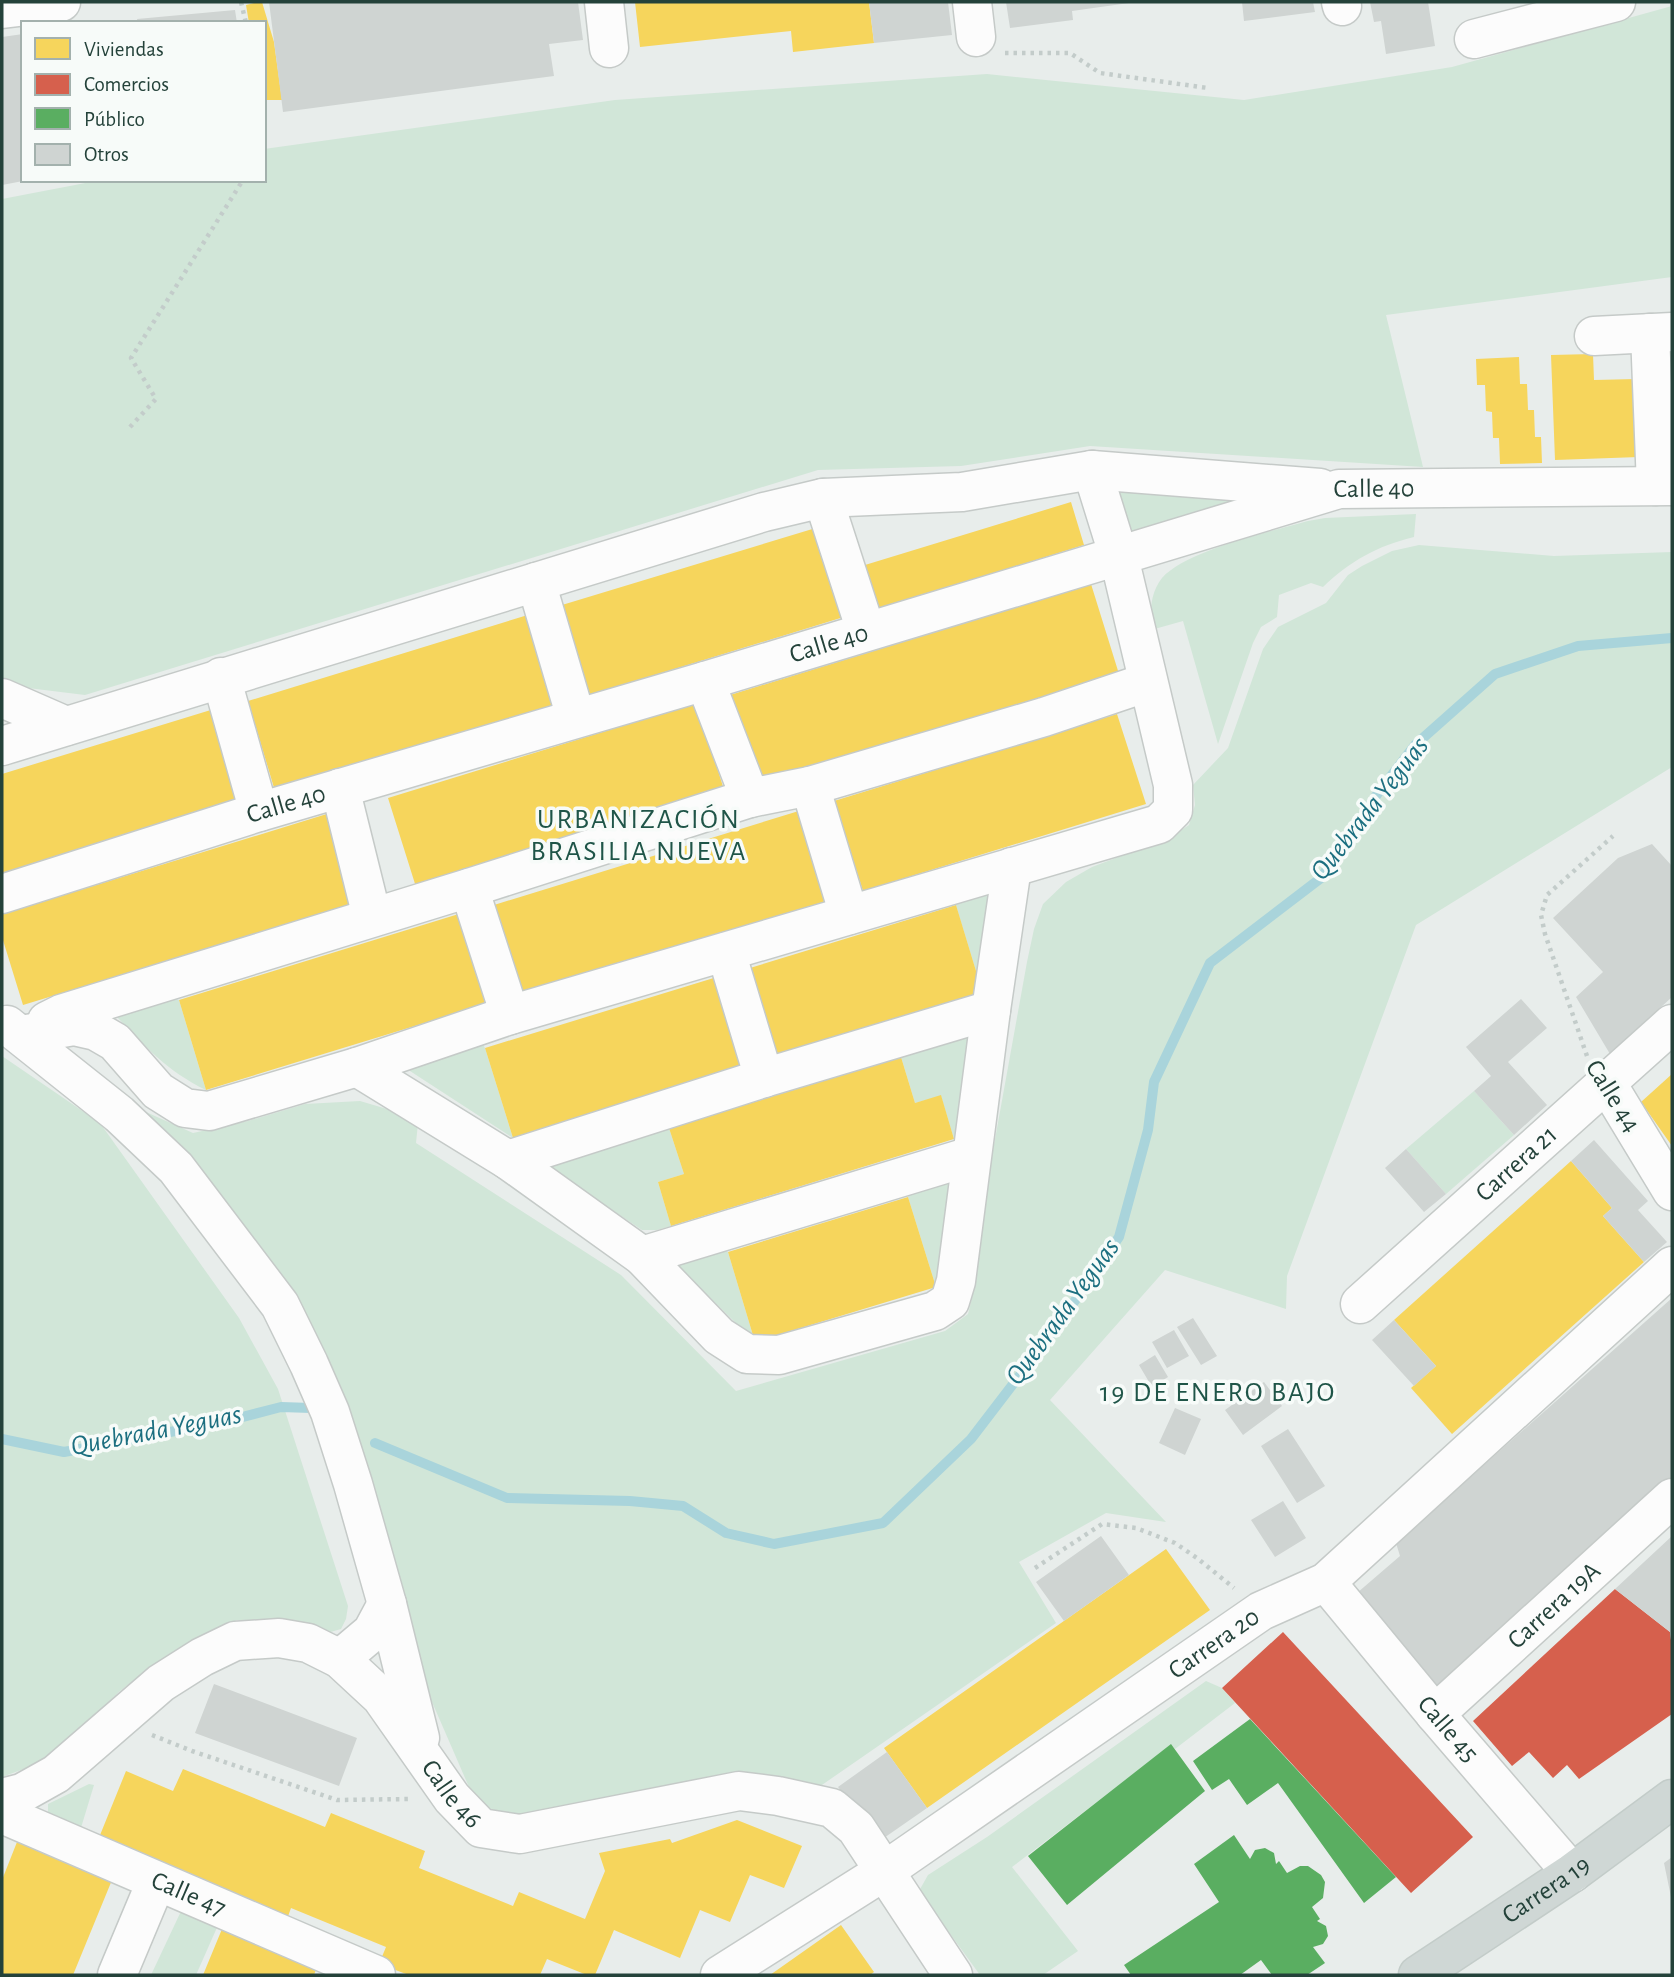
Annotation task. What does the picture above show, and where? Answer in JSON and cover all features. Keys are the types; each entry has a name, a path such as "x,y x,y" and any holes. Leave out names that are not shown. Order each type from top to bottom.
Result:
{"main road":[{"name":"Carrera 19","path":"1418,1975 1572,1872 1672,1800"}],"street":[{"path":"2,9 61,2"},
{"path":"604,2 609,48"},
{"path":"1474,39 1615,2"},
{"path":"1594,336 1661,332 1664,486"},
{"path":"2,746 764,512 823,498 962,492 1092,470 1339,489"},
{"path":"11,1026 74,1026 96,1031 115,1042 158,1091 185,1108 209,1111 357,1067 510,1015 1159,824 1173,810 1173,785 1118,557 1092,470"},
{"name":"Calle 40","path":"2,894 260,812 705,681 1339,489 1664,486"},
{"path":"823,498 866,631"},
{"path":"536,582 576,718"},
{"path":"221,677 260,812"},
{"path":"705,681 750,798"},
{"path":"11,1026 61,1014 750,798 810,786 1044,717 1148,682"},
{"path":"2,698 66,726"},
{"path":"810,786 849,915"},
{"path":"340,788 372,916"},
{"path":"357,1067 509,1160 642,1256 719,1336 747,1354 779,1355 935,1311 950,1301 956,1281 990,1010 1012,867"},
{"path":"469,888 510,1015"},
{"path":"726,952 764,1078"},
{"path":"509,1160 764,1078 990,1010"},
{"name":"Carrera 21","path":"1360,1304 1672,1024"},
{"path":"11,1026 119,1114 176,1168 280,1305 330,1412 387,1604 427,1763"},
{"name":"Calle 44","path":"1606,1082 1672,1191"},
{"path":"642,1256 971,1156"},
{"name":"Carrera 20","path":"720,1975 883,1872 1261,1611 1326,1582 1672,1266"},
{"name":"Carrera 19A","path":"1435,1714 1672,1498"},
{"name":"Calle 45","path":"1326,1582 1435,1714 1572,1872"},
{"path":"340,1659 372,1632 387,1604"},
{"name":"Calle 46","path":"2,1798 22,1793 56,1774 161,1683 202,1657 235,1641 279,1638 308,1643 340,1659 381,1697 452,1798 481,1828 520,1834 739,1791 832,1808 856,1828 953,1975"},
{"name":"Calle 47","path":"2,1814 376,1975"},
{"path":"117,1975 156,1882"}],"path":[{"path":"242,2 246,21"},
{"path":"974,19 1001,53 1070,53 1100,73 1208,88"},
{"path":"131,427 156,399 131,358 242,182"},
{"name":"Calle 44","path":"1606,1082 1588,1059 1541,915 1547,895 1613,836"},
{"path":"1035,1568 1102,1524 1136,1528 1175,1543 1261,1611"},
{"path":"119,1721 192,1751 337,1800 452,1798"}],"green space":[{"path":"1672,6 1672,277 1386,315 1423,467 1090,446 961,466 818,470 85,695 28,688 2,678 2,199 91,182 266,182 266,149 615,100 987,74 1244,100 1452,67"},
{"path":"1120,484 1230,498 1232,508 1133,537 1112,492"},
{"path":"1416,514 1414,537 1365,556 1343,569 1323,587 1311,583 1279,595 1277,617 1261,627 1253,643 1218,744 1183,621 1151,630 1153,596 1162,578 1174,568 1209,551 1308,521"},
{"path":"1419,545 1554,556 1672,552 1672,767 1416,925 1287,1276 1286,1309 1165,1270 1050,1400 1166,1522 1106,1513 1019,1562 1056,1623 806,1796 588,1807 501,1817 472,1794 396,1619 319,1360 137,1108 193,1133 248,1121 305,1104 360,1101 418,1123 416,1143 621,1275 736,1391 945,1331 968,1314 976,1282 992,1156 1027,962 1043,904 1066,882 1092,867 1169,838 1189,825 1195,805 1193,785 1228,748 1263,649 1278,627 1326,603 1348,575 1362,566 1392,551"},
{"path":"988,890 996,901 983,994 954,899"},
{"path":"170,997 179,1000 206,1090 169,1067 117,1017"},
{"path":"968,1033 973,1038 954,1139 941,1096 915,1103 901,1057"},
{"path":"481,1041 513,1138 410,1071 410,1064"},
{"path":"2,1056 100,1123 239,1318 278,1389 348,1606 341,1629 327,1633 266,1621 237,1620 196,1638 153,1665 120,1691 48,1760 2,1777"},
{"path":"1474,1091 1514,1135 1446,1194 1406,1149"},
{"path":"669,1128 684,1174 658,1182 671,1226 642,1230 547,1166"},
{"path":"949,1181 936,1287 908,1197 911,1191"},
{"path":"722,1249 728,1252 755,1342 678,1266 683,1261"},
{"path":"1206,1681 1222,1688 1235,1703 1175,1749 1171,1745 1012,1867 1078,1951 1043,1975 980,1975 919,1891 928,1875 987,1837"},
{"path":"89,1784 94,1785 80,1831 48,1815 48,1804"},
{"path":"183,1907 219,1923 196,1975 151,1975"}],"building: Viviendas":[{"path":"262,2 274,42 282,100 266,100 266,21 249,21 246,5"},
{"path":"635,2 869,2 874,43 793,52 791,31 640,47"},
{"path":"1593,354 1594,380 1636,379 1639,457 1555,460 1551,355"},
{"path":"1519,357 1520,384 1527,384 1528,410 1534,410 1535,437 1541,437 1542,463 1500,464 1499,438 1493,438 1492,412 1486,411 1485,385 1477,385 1476,359"},
{"path":"1071,502 1084,545 878,609 865,565"},
{"path":"819,527 847,616 590,695 562,605"},
{"path":"1091,584 1119,674 759,785 730,695"},
{"path":"531,614 558,704 275,791 248,701"},
{"path":"697,703 725,793 416,887 388,798"},
{"path":"214,709 242,799 2,873 2,774"},
{"path":"1117,714 1146,804 863,891 834,801"},
{"path":"802,810 830,900 521,995 494,905"},
{"path":"330,813 358,903 23,1005 2,937 2,914"},
{"path":"956,905 983,994 777,1057 750,968"},
{"path":"462,913 490,1003 206,1090 179,1000"},
{"path":"717,977 745,1067 513,1138 485,1048"},
{"path":"901,1057 915,1103 941,1095 954,1139 671,1226 658,1182 684,1174 669,1128"},
{"path":"1672,1074 1672,1146 1641,1102"},
{"path":"1571,1161 1612,1208 1603,1216 1644,1262 1452,1434 1411,1388 1436,1366 1394,1320"},
{"path":"908,1197 936,1287 755,1342 728,1252"},
{"path":"1166,1549 1210,1610 927,1808 884,1748"},
{"path":"183,1769 325,1827 331,1813 425,1851 419,1868 513,1906 519,1892 585,1919 605,1871 599,1853 670,1839 672,1843 737,1820 802,1846 784,1888 750,1875 730,1922 700,1910 680,1958 614,1930 595,1975 587,1975 547,1959 540,1975 409,1975 379,1964 386,1947 291,1908 286,1922 96,1845 126,1771 173,1791"},
{"path":"17,1842 112,1880 73,1975 2,1975 2,1880"},
{"path":"841,1925 874,1972 870,1975 770,1975"},
{"path":"222,1929 317,1967 314,1975 203,1975"}],"building: Comercios":[{"path":"1615,1589 1670,1632 1672,1714 1579,1779 1567,1765 1553,1778 1529,1752 1512,1766 1473,1721"},
{"path":"1283,1632 1473,1837 1411,1893 1222,1688"}],"building: Público":[{"path":"1250,1719 1396,1877 1364,1903 1278,1783 1247,1805 1229,1779 1212,1790 1193,1761"},
{"path":"1171,1744 1205,1791 1067,1905 1028,1856"},
{"path":"1234,1835 1250,1859 1255,1850 1265,1848 1274,1853 1276,1864 1279,1861 1287,1873 1300,1866 1308,1866 1321,1875 1325,1882 1323,1898 1312,1907 1320,1919 1317,1921 1326,1926 1328,1936 1323,1944 1313,1947 1325,1963 1307,1975 1272,1975 1261,1960 1240,1975 1131,1975 1124,1965 1219,1902 1194,1864"}],"building: Otros":[{"path":"269,2 578,2 583,40 549,44 554,76 283,112"},
{"path":"869,2 948,2 952,35 874,43"},
{"path":"1006,2 1129,3 1072,11 1073,20 1010,28"},
{"path":"1242,2 1313,2 1315,12 1244,21"},
{"path":"1370,2 1428,2 1435,46 1386,54 1381,21 1374,22"},
{"path":"235,10 237,21 138,21"},
{"path":"21,34 21,181 2,185 2,37"},
{"path":"1652,844 1672,866 1672,997 1610,1054 1576,997 1603,972 1553,918 1618,858"},
{"path":"1521,999 1547,1028 1508,1062 1547,1105 1514,1135 1474,1091 1491,1076 1466,1047"},
{"path":"1594,1140 1648,1201 1638,1210 1667,1242 1644,1262 1603,1216 1612,1208 1571,1161"},
{"path":"1406,1149 1446,1194 1424,1212 1385,1168"},
{"path":"1672,1298 1672,1478 1435,1693 1357,1593 1400,1556 1396,1543"},
{"path":"1193,1318 1217,1356 1201,1365 1177,1327"},
{"path":"1394,1320 1436,1366 1414,1386 1372,1340"},
{"path":"1174,1330 1189,1356 1167,1368 1152,1342"},
{"path":"1155,1355 1168,1377 1152,1387 1139,1365"},
{"path":"1264,1382 1282,1406 1243,1435 1225,1410"},
{"path":"1175,1408 1201,1419 1185,1455 1159,1443"},
{"path":"1288,1429 1325,1486 1297,1503 1261,1446"},
{"path":"1283,1501 1306,1538 1275,1557 1251,1520"},
{"path":"1101,1536 1129,1575 1064,1621 1036,1582"},
{"path":"1672,1536 1671,1640 1670,1632 1615,1589"},
{"path":"214,1684 357,1738 339,1786 195,1733"},
{"path":"887,1752 927,1808 881,1840 838,1787"},
{"path":"1672,1857 1672,1897 1671,1897 1664,1863"}],"waterway":[{"name":"Quebrada Yeguas","path":"375,1443 507,1498 630,1501 683,1506 726,1533 774,1544 883,1523 971,1439 1056,1328 1119,1237 1148,1130 1154,1082 1210,963 1321,878 1378,793 1415,745 1495,674 1578,646 1672,638"},
{"name":"Quebrada Yeguas","path":"2,1439 64,1452 223,1422 281,1407 311,1408"}],"district":[{"name":"URBANIZACIÓN BRASILIA NUEVA","path":"639,836"},
{"name":"19 DE ENERO BAJO","path":"1218,1393"}]}
